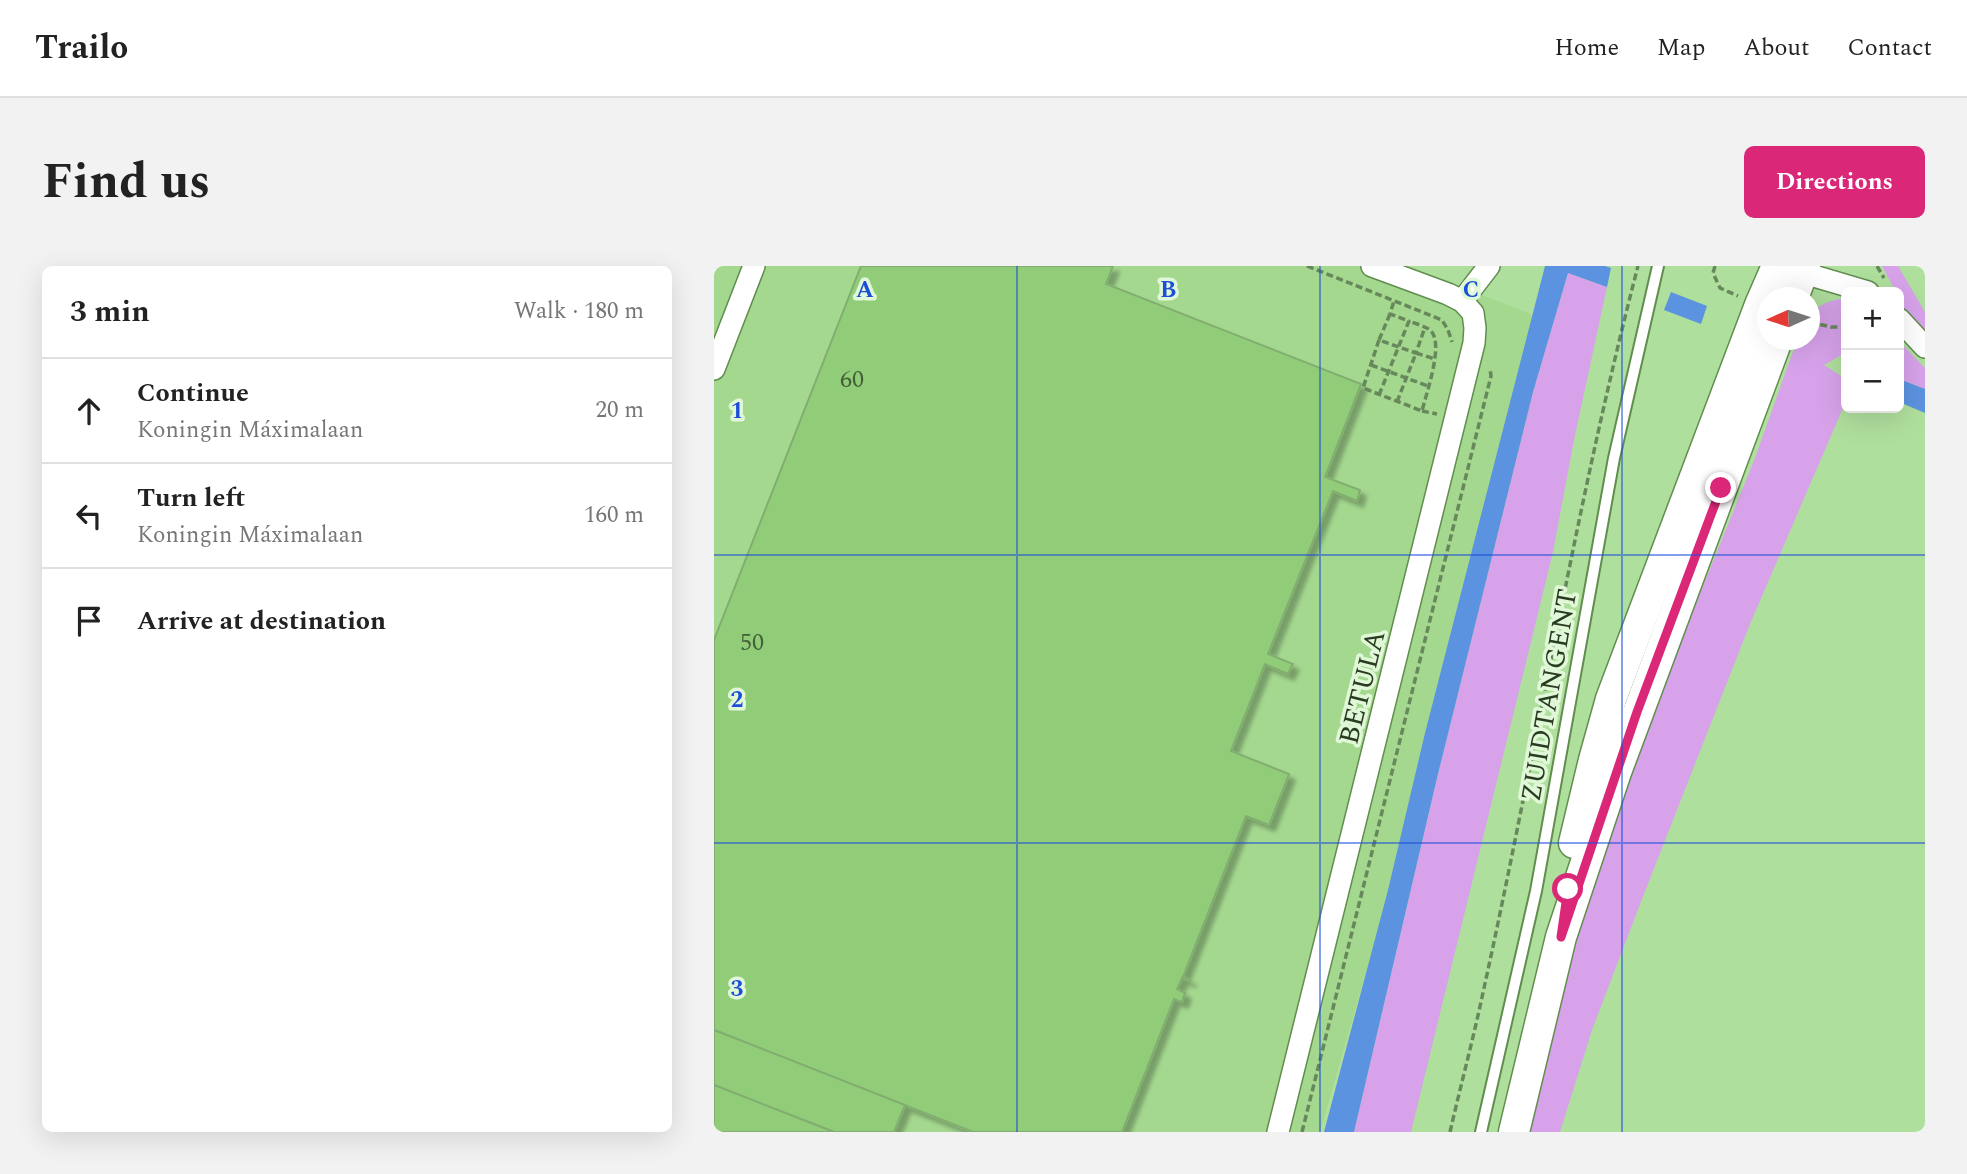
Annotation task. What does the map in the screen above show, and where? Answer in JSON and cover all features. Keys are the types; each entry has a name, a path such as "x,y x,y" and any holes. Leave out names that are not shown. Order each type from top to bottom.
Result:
{"main road":[{"path":"1778,287 1793,272"},
{"path":"1561,937 1574,842 1611,699 1757,312"},
{"path":"1514,1132 1561,937 1637,712 1773,350"}],"street":[{"path":"714,369 754,266"},
{"path":"1372,266 1462,301 1489,266"},
{"path":"1793,272 1849,287"},
{"name":"BETULA","path":"1278,1132 1472,352 1475,328 1473,313 1462,301"},
{"path":"1904,324 1925,347"}],"lane":[{"name":"ZUIDTANGENT","path":"1481,1132 1536,891 1614,458 1658,266"}],"path":[{"path":"1307,266 1405,305"},
{"path":"1450,1132 1484,988 1616,349 1637,266"},
{"path":"1715,266 1713,273 1720,288 1757,303"},
{"path":"1390,314 1425,327 1433,333 1435,359 1422,411 1363,388 1394,301"},
{"path":"1379,395 1409,321"},
{"path":"1820,324 1841,327"},
{"path":"1397,402 1425,327"},
{"path":"1379,340 1435,359"},
{"path":"1371,365 1428,386"}],"shaded area":[{"path":"714,266 1409,266 1553,323 1320,1132 714,1132"},
{"path":"1882,266 1898,266 1925,312 1925,335 1904,310 1904,287 1893,287"},
{"path":"1568,273 1607,287 1553,552 1411,1132 1354,1132 1437,778 1533,392"},
{"path":"1841,299 1841,356 1824,365 1841,376 1841,413 1750,624 1642,899 1592,1030 1560,1132 1527,1132 1598,861 1632,761 1755,458 1792,354 1794,350 1820,350 1820,306"},
{"path":"1904,346 1925,368 1925,389 1904,381"}],"water":[{"path":"1545,266 1611,268 1607,287 1568,273 1533,392 1437,778 1354,1132 1324,1132 1388,890 1425,733"},
{"path":"1671,292 1707,306 1701,324 1664,310"},
{"path":"1904,381 1925,389 1925,413 1904,404"}],"building":[{"path":"861,266 1113,266 1106,284 1361,384 1325,477 1360,490 1357,501 1333,491 1268,654 1293,664 1288,674 1265,664 1231,751 1289,774 1269,825 1246,816 1183,977 1190,981 1182,978 1177,989 1185,993 1182,1002 1174,999 1122,1132 973,1132 714,1030 714,640"},
{"path":"714,1030 905,1105 894,1132 834,1132 714,1085"},
{"path":"714,1085 834,1132 714,1132"}],"route":[{"path":"1568,889 1561,937 1637,712 1721,488"}]}
